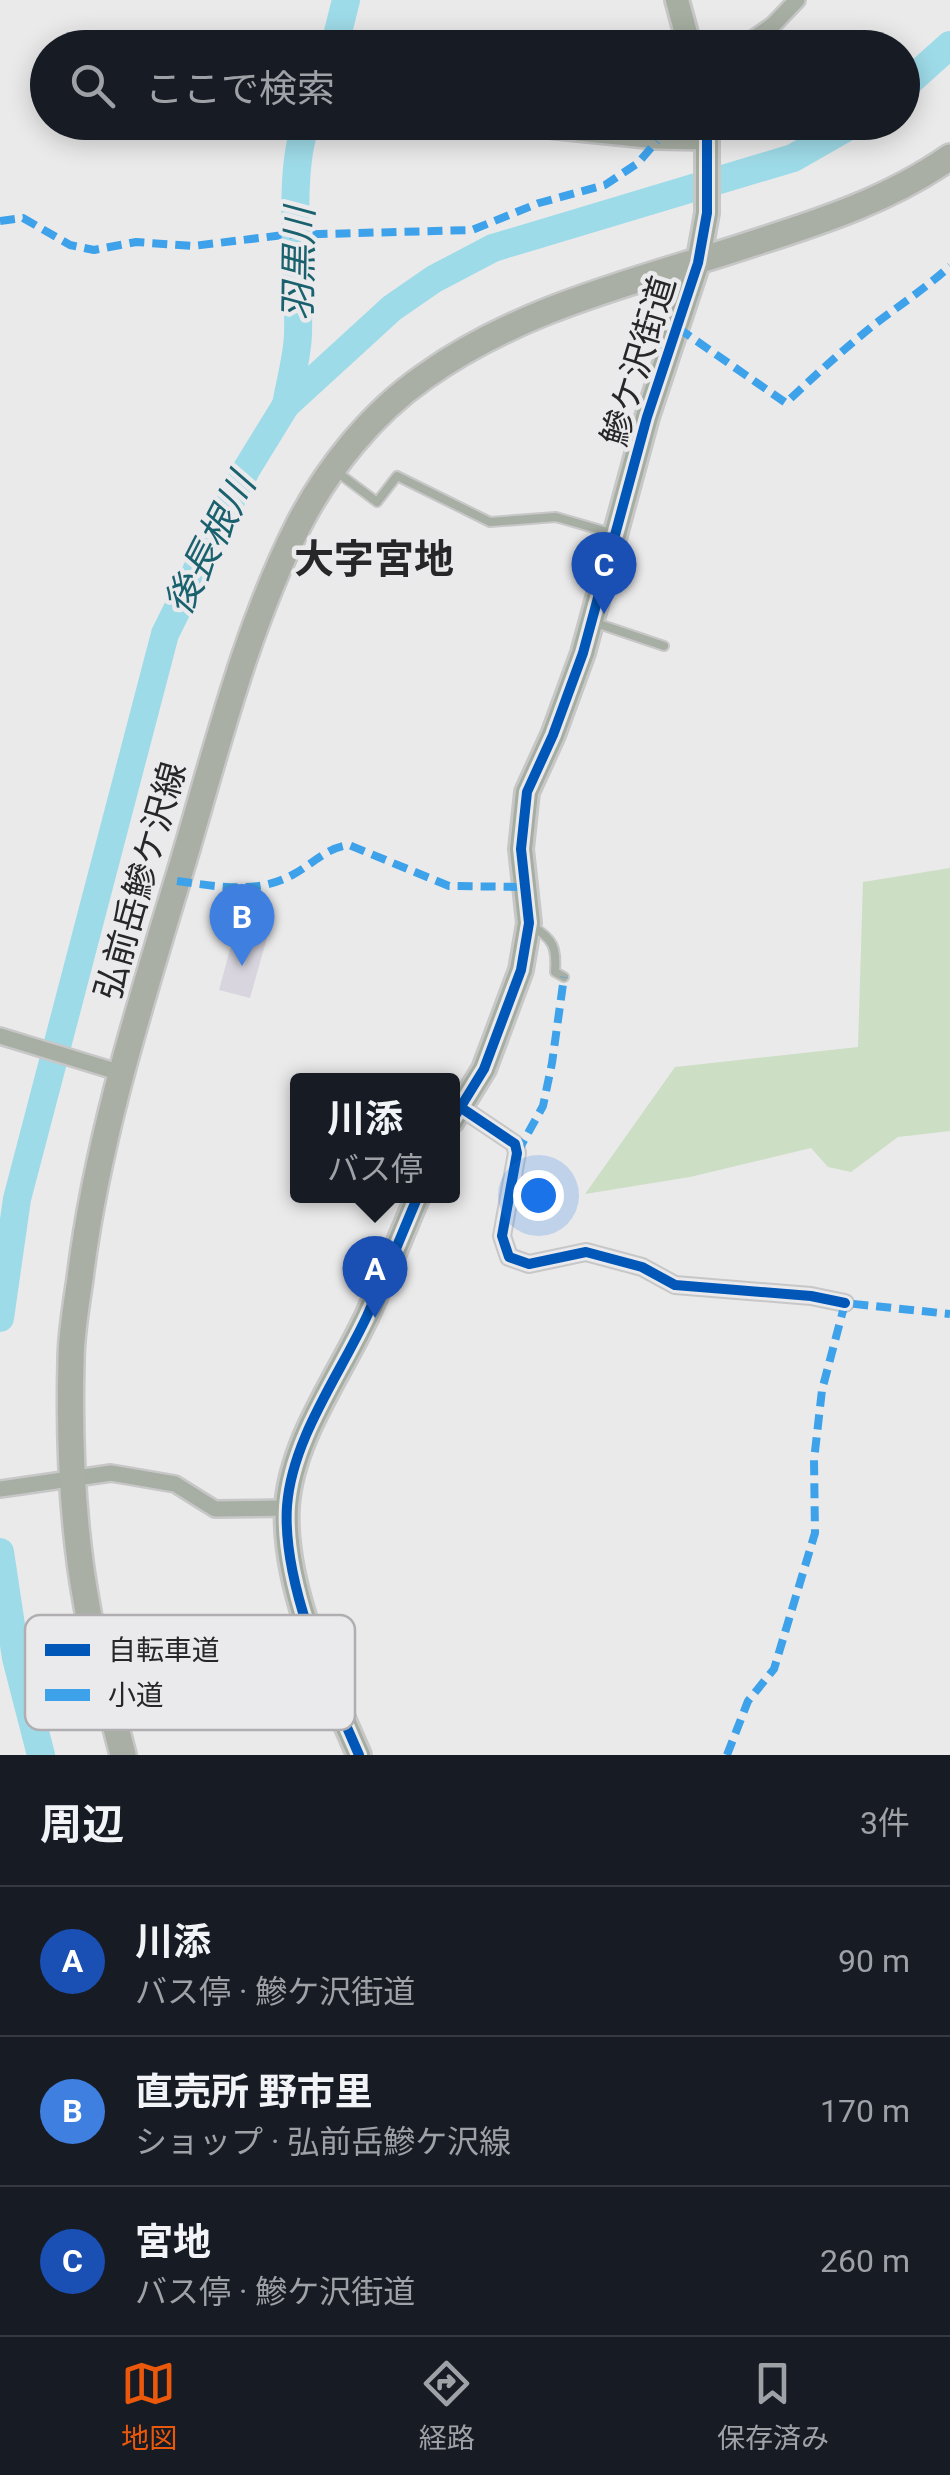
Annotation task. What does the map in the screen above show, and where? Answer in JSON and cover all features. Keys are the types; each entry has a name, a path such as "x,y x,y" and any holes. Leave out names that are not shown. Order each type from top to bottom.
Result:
{"main road":[{"name":"弘前岳鰺ケ沢線","path":"88,1615 72,1478 70,1355 86,1231 122,1073 255,624 300,522 333,469 394,400 439,367 509,326 613,286 698,264 870,202 950,158"},
{"name":"弘前岳鰺ケ沢線","path":"116,1730 122,1755"}],"street":[{"path":"678,0 686,30"},
{"path":"765,30 797,0"},
{"path":"646,140 708,140"},
{"name":"鰺ケ沢街道","path":"460,1108 484,1069 514,994 527,944 520,828 527,792 571,690 648,417 698,264 707,214 708,140"},
{"path":"0,1036 122,1073"},
{"path":"460,1116 516,1144 502,1236 509,1257 529,1264 586,1252 642,1268 675,1285 810,1296 845,1304"},
{"path":"306,1615 288,1541 291,1478 415,1203"},
{"path":"0,1489 111,1473 175,1484 215,1508 287,1508"},
{"path":"349,1730 359,1755"}],"lane":[{"path":"333,469 377,502 397,476 490,522 556,517 616,535"},
{"path":"593,622 664,646"},
{"path":"528,924 549,936 556,953 555,972 564,976"}],"green space":[{"path":"950,868 950,1131 898,1137 851,1172 828,1167 811,1148 690,1177 585,1194 675,1067 858,1047 863,882"}],"building":[{"path":"229,900 274,913 250,998 219,990 232,942 241,938 244,928 223,922"}],"waterway":[{"name":"羽黒川","path":"338,30 346,0"},
{"name":"後長根川","path":"920,72 950,45"},
{"name":"羽黒川","path":"286,405 297,344 295,196 302,140"},
{"name":"後長根川","path":"0,1318 17,1199 165,634 246,470 286,405 392,308 434,279 493,248 793,158 824,140"},
{"name":"後長根川","path":"0,1552 25,1693"},
{"name":"後長根川","path":"35,1730 41,1755"}],"marked path":[{"path":"0,221 23,218 70,245 94,250 136,242 193,246 284,235 472,230 539,203 605,185 638,163 657,141"},
{"path":"678,328 786,403 863,333 950,266"},
{"path":"177,881 236,887 266,885 349,845 449,886 526,887"},
{"path":"517,1153 543,1106 564,977"},
{"path":"727,1755 748,1701 774,1669 815,1533 814,1460 822,1390 845,1303 950,1314"}],"cycle path":[{"path":"460,1108 484,1069 521,970 529,923 521,849 527,792 583,653 647,417 698,263 707,213 707,140"},
{"path":"460,1107 515,1144 517,1153 502,1236 509,1257 529,1264 586,1252 642,1267 675,1285 811,1296 845,1303"},
{"path":"304,1615 287,1536 291,1481 307,1432 367,1316 415,1203"},
{"path":"348,1730 359,1755"}],"place":[{"name":"宮地","path":"604,614"},
{"name":"直売所 野市里","path":"242,966"},
{"name":"川添","path":"375,1318"}],"district":[{"name":"大字宮地","path":"374,559"}]}
